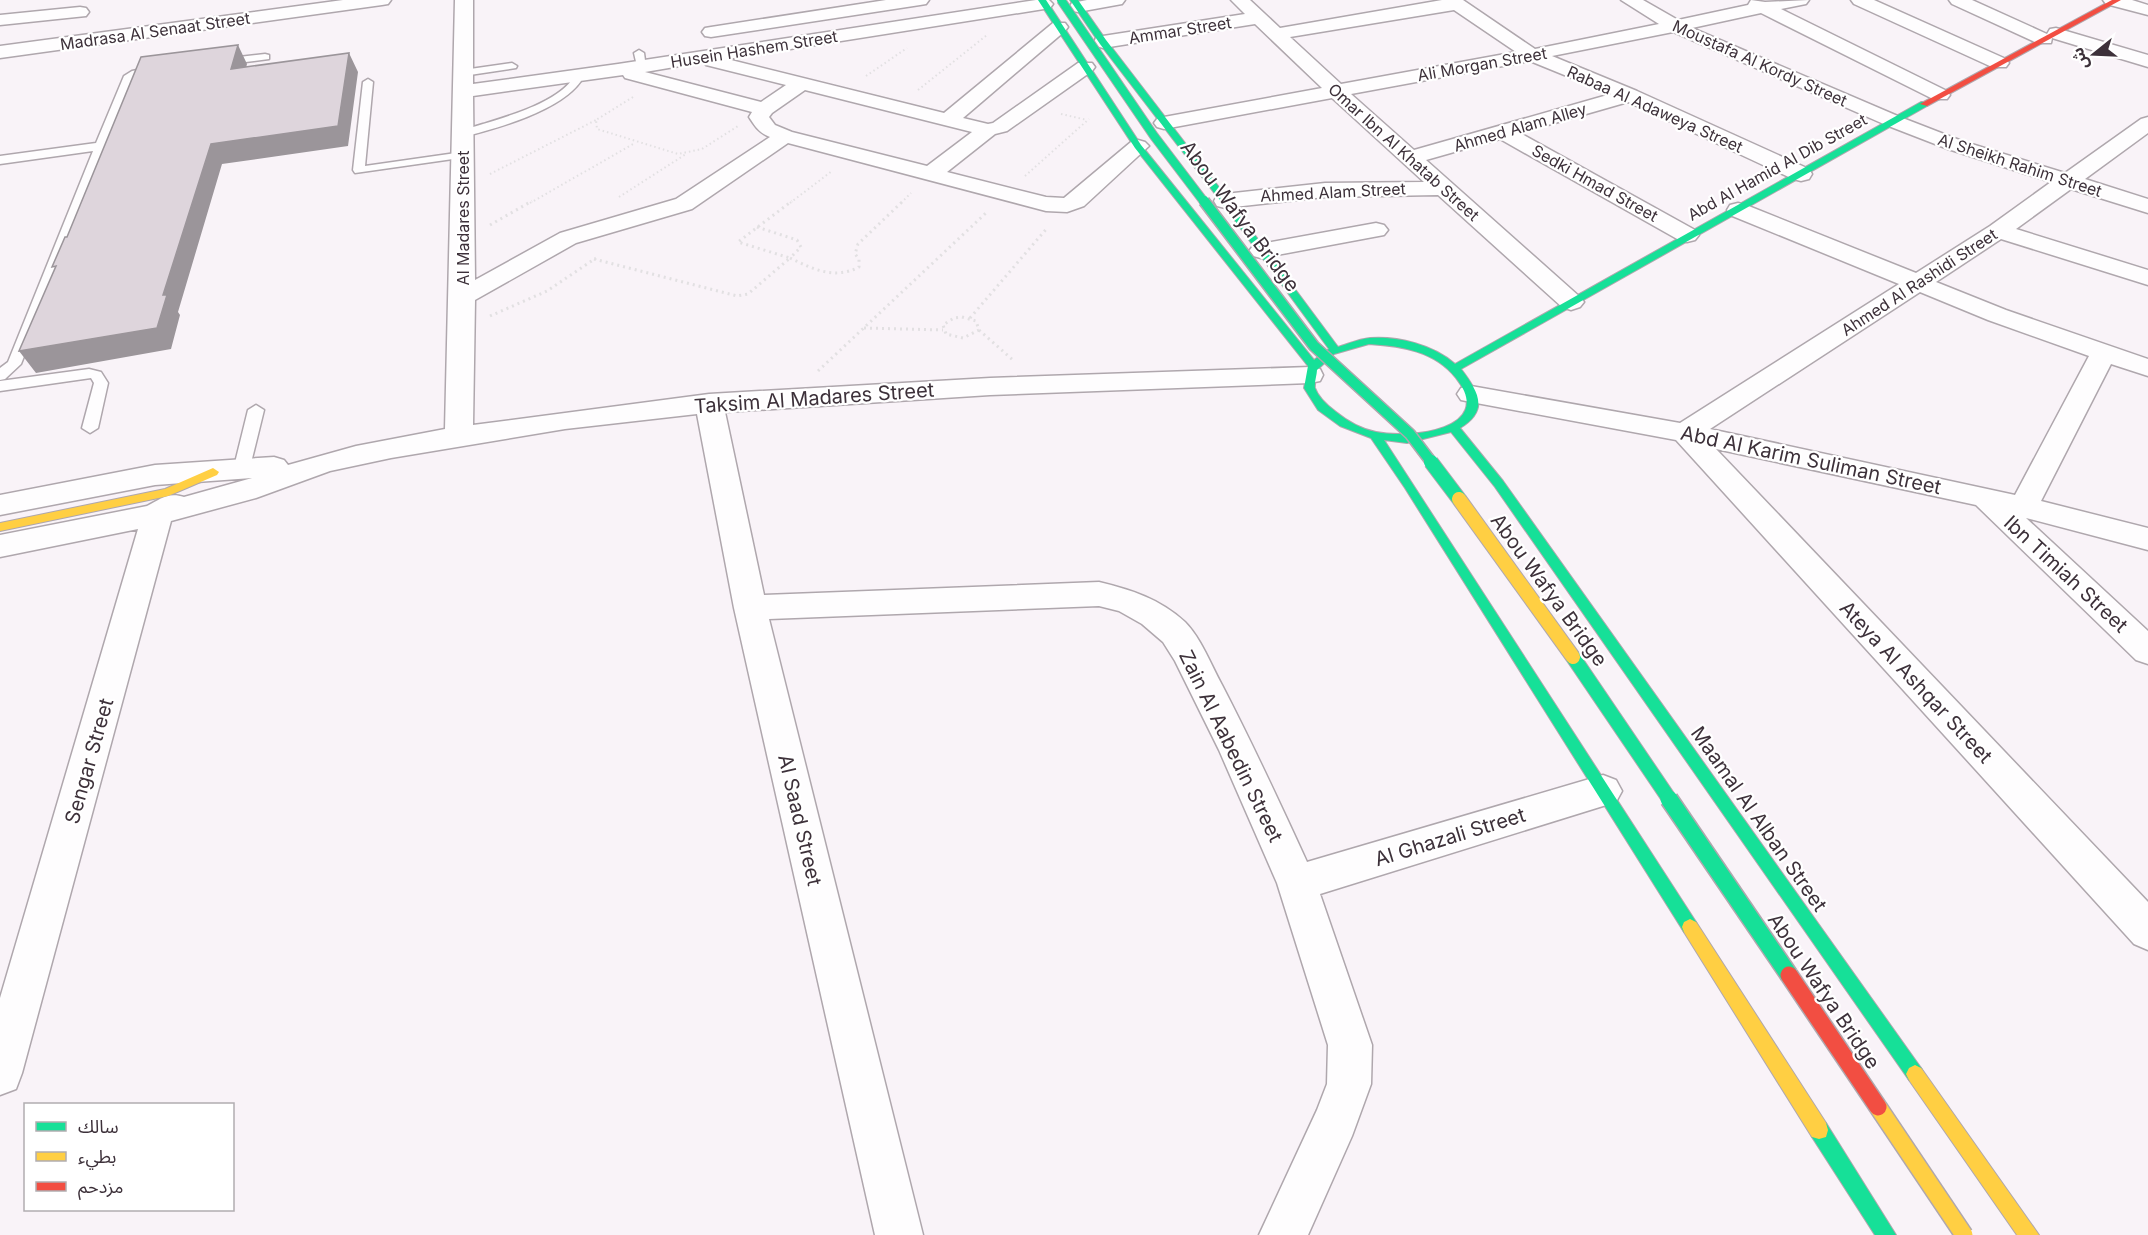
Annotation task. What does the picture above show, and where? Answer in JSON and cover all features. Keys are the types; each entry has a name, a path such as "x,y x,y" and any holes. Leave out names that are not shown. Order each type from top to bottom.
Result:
{"main road":[{"name":"Abd Al Hamid Al Dib Street","path":"1455,368 1687,235 1738,210 1893,121 2115,0"},
{"path":"1049,1 1059,27 1138,146 1312,370"},
{"name":"Abou Wafya Bridge","path":"1049,1 1314,346 1410,434 1433,462 1601,697 1965,1235"},
{"path":"1076,3 1334,349"},
{"path":"1362,342 1396,343 1434,355 1455,368 1466,381 1471,394 1470,409 1454,428 1424,438 1408,440 1376,437 1346,427 1324,411 1311,393 1312,370 1322,357 1334,349 1362,342"},
{"name":"Maamal Al Alban Street","path":"1454,428 1499,484 2029,1235"},
{"path":"1376,437 1409,484 1886,1235"},
{"path":"0,527 168,492 227,472"}],"street":[{"name":"Madrasa Al Senaat Street","path":"0,52 382,0"},
{"name":"Al Madares Street","path":"459,436 464,0"},
{"path":"711,32 750,26 818,8 920,0"},
{"path":"1076,3 1116,0"},
{"name":"Omar Ibn Al Khatab Street","path":"1240,0 1442,188 1571,302"},
{"name":"Moustafa Al Kordy Street","path":"1630,0 1675,26 1893,121"},
{"name":"Ali Morgan Street","path":"1164,123 1532,55 1675,26 1755,4 1800,0"},
{"path":"1860,0 1999,63"},
{"path":"1958,0 2050,36 2148,61"},
{"path":"2115,0 2148,10"},
{"name":"Husein Hashem Street","path":"463,82 574,76 618,70 641,60 701,57 1007,10 1049,1"},
{"path":"1275,34 1454,2"},
{"name":"Rabaa Al Adaweya Street","path":"1454,2 1532,55 1630,95 1801,174"},
{"path":"1755,4 1940,95"},
{"path":"61,43 83,6"},
{"path":"0,20 83,6"},
{"path":"739,9 750,26"},
{"name":"Ammar Street","path":"1103,42 1257,18"},
{"path":"949,119 1059,27"},
{"path":"701,57 988,130"},
{"path":"932,173 988,130 1000,127 1085,67"},
{"path":"618,70 764,109"},
{"path":"801,84 764,109 759,117 761,123 768,129 785,136 1046,204 1067,205 1076,201 1138,146"},
{"name":"Ahmed Alam Alley","path":"1410,158 1630,95"},
{"name":"Al Sheikh Rahim Street","path":"1893,121 1955,145 2148,206"},
{"name":"Ahmed Al Rashidi Street","path":"1685,433 1998,231 2148,123"},
{"name":"Sedki Hmad Street","path":"1503,132 1687,235"},
{"path":"462,297 568,238 684,204 785,136"},
{"name":"Ahmed Alam Street","path":"1225,201 1325,190 1442,188"},
{"path":"1738,210 1997,315 2148,368"},
{"path":"1261,251 1376,230"},
{"path":"1998,231 2148,278"},
{"path":"2023,507 2104,353"},
{"name":"Taksim Al Madares Street","path":"0,505 155,475 323,464 459,436 582,418 709,404 1312,370"},
{"name":"Abd Al Karim Suliman Street","path":"1471,394 1685,433 1984,497 2148,539"},
{"name":"Al Saad Street","path":"709,404 750,608 899,1235"},
{"name":"Ateya Al Ashqar Street","path":"1685,433 2148,931"},
{"name":"Taksim Al Madares Street","path":"0,546 158,514 239,493 323,464"},
{"path":"158,514 227,472"},
{"name":"Ibn Timiah Street","path":"1984,497 2148,651"},
{"name":"Sengar Street","path":"0,1073 158,514"},
{"name":"Zain Al Aabedin Street","path":"750,608 1099,594 1128,601 1154,615 1175,633 1189,655 1237,750 1297,883 1350,1045 1349,1084 1336,1120 1283,1235"},
{"name":"Al Ghazali Street","path":"1297,883 1603,792"}],"lane":[{"path":"209,63 265,57"},
{"path":"463,82 513,66"},
{"path":"0,376 14,364 131,75 142,71 176,67"},
{"path":"368,82 359,170 463,145 504,122 569,92 576,81 574,76"},
{"path":"0,160 102,146"},
{"path":"0,386 89,373 96,375 101,383 90,428"},
{"path":"227,472 256,411"}],"path":[{"path":"896,107 1003,23 1007,10"},
{"path":"841,93 916,41 924,23"},
{"path":"463,188 596,120 660,81"},
{"path":"789,398 1006,193 1107,102"},
{"path":"596,120 595,124 601,132 670,153 695,151 764,109"},
{"path":"462,240 635,142"},
{"path":"855,154 739,240 739,243 790,258 835,276 850,273 859,267 855,249 858,244 932,173"},
{"path":"970,318 1067,205"},
{"path":"594,259 737,296 748,294 801,247 797,240 757,227"},
{"path":"462,329 547,291 604,252"},
{"path":"943,330 943,325 954,318 970,318 976,321 979,330 1041,385"},
{"path":"863,328 943,330 946,334 960,339 975,334 979,330"}],"building":[{"path":"238,45 231,69 349,53 338,126 211,144 163,295 167,295 157,328 19,351 141,57"}],"traffic: fast":[{"path":"1042,0 1138,146 1313,366"},
{"path":"1061,0 1154,136 1314,346 1410,434 1459,499"},
{"path":"1074,0 1103,42 1225,201 1334,349"},
{"path":"1455,368 1924,104"},
{"path":"1369,341 1410,346 1435,355 1446,362 1465,382 1471,393 1473,400 1471,412 1458,425 1441,432 1407,439 1374,435 1344,424 1322,407 1310,388 1312,369 1330,352 1369,341"},
{"path":"1454,428 1499,484 1915,1074"},
{"path":"1376,437 1409,485 1690,927"},
{"path":"1573,657 1789,975"},
{"path":"1819,1130 1886,1235"}],"traffic: slow":[{"path":"0,527 168,492 213,472"},
{"path":"1459,499 1573,657"},
{"path":"1690,927 1819,1130"},
{"path":"1915,1074 2029,1235"},
{"path":"1878,1107 1964,1235"}],"traffic: jam":[{"path":"1924,104 2117,0"},
{"path":"1789,975 1878,1107"}]}
